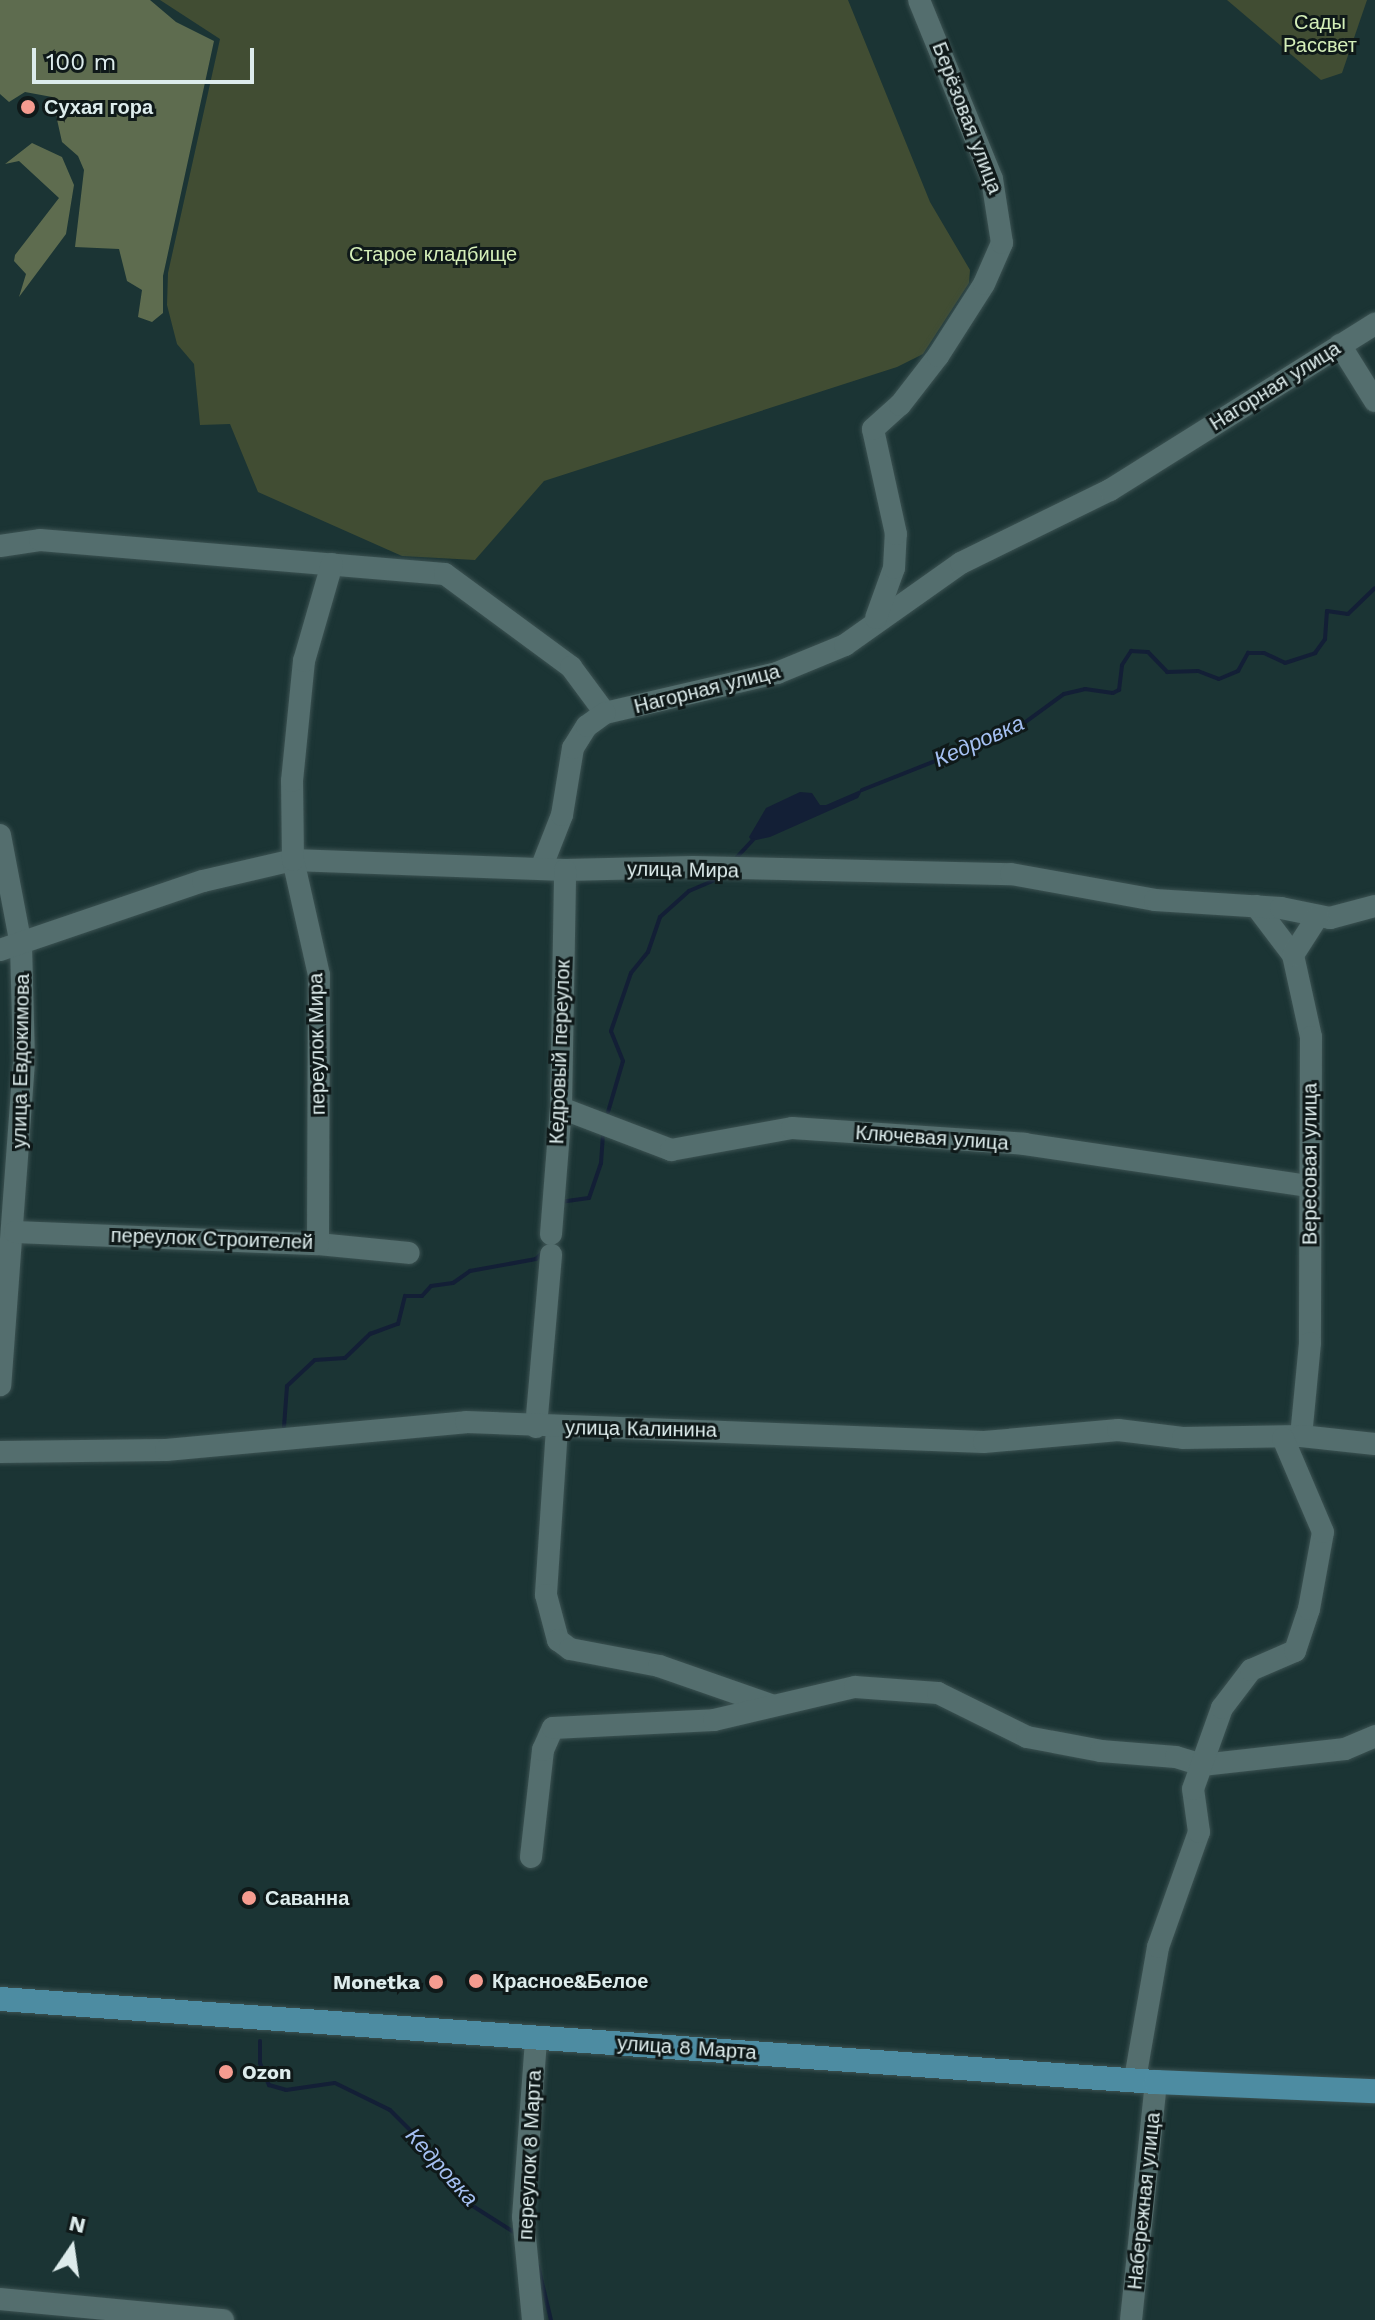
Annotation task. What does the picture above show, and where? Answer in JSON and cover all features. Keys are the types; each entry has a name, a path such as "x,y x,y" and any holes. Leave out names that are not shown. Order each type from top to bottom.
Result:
{"main road":[{"name":"улица 8 Марта","path":"0,1999 1146,2081 1375,2091"}],"street":[{"name":"Берёзовая улица","path":"875,621 892,580 896,534 873,429 900,405 938,356 984,284 1002,243 992,179 919,0"},
{"name":"Нагорная улица","path":"0,546 40,540 445,574 571,667 605,713 816,660 961,563 1110,490 1375,324"},
{"path":"1340,345 1375,401"},
{"name":"переулок Мира","path":"318,1244 319,975 293,860 292,781 304,661 332,564"},
{"path":"554,868 573,748 587,726 605,713"},
{"name":"улица Евдокимова","path":"0,835 24,1062 15,1232 0,1385"},
{"name":"улица Мира","path":"11,948 203,881 293,860 554,868 693,867 1011,874 1180,904 1256,906 1318,916 1375,906"},
{"name":"Кедровый переулок","path":"554,868 561,1108 551,1245 546,1595 558,1640 570,1649 659,1666 773,1706"},
{"name":"Вересовая улица","path":"1146,2081 1158,1947 1199,1832 1193,1789 1233,1688 1261,1664 1291,1656 1309,1609 1323,1532 1292,1437 1310,1343 1311,1037 1293,955 1256,906"},
{"path":"1293,955 1318,916"},
{"name":"Ключевая улица","path":"561,1108 671,1150 792,1128 1024,1144 1310,1186"},
{"name":"переулок Строителей","path":"15,1232 318,1244 409,1253"},
{"name":"улица Калинина","path":"0,1452 166,1450 466,1422 546,1428 984,1442 1099,1429 1183,1438 1292,1437 1375,1444"},
{"path":"531,1857 543,1750 553,1728 714,1720 855,1687 938,1693 1027,1737 1101,1751 1176,1757 1202,1765 1345,1749 1375,1736"},
{"name":"переулок 8 Марта","path":"533,2320 523,2217 536,2038"},
{"name":"Набережная улица","path":"1131,2320 1146,2081"},
{"path":"0,2299 223,2320"}],"green space":[{"path":"0,0 150,0 176,22 214,41 163,276 163,313 152,322 138,317 142,290 127,281 119,249 75,247 84,170 78,156 62,142 52,97 25,92 9,102 0,94"},
{"name":"Старое кладбище","path":"160,0 848,0 930,202 970,270 969,283 923,354 897,367 544,481 475,560 402,556 258,492 230,424 200,425 194,364 177,344 167,305 168,273 220,39"},
{"name":"Сады Рассвет","path":"1227,0 1367,0 1342,73 1321,80"},
{"path":"32,143 62,157 74,185 66,234 19,297 26,274 14,261 15,255 59,198 19,161 5,164"}],"water":[{"path":"863,789 858,798 770,837 752,841 749,837 766,808 800,792 812,793 820,805 826,805"}],"waterway":[{"name":"Кедровка","path":"862,790 1016,729 1064,694 1085,689 1113,693 1119,690 1122,665 1131,651 1148,652 1167,672 1198,671 1219,679 1238,671 1248,653 1264,653 1285,663 1315,653 1325,639 1327,611 1348,614 1375,588"},
{"name":"Кедровка","path":"737,857 753,840"},
{"name":"Кедровка","path":"608,1112 623,1061 611,1031 631,973 648,952 660,917 689,891 717,879"},
{"name":"Кедровка","path":"560,1202 589,1198 601,1163 603,1133"},
{"name":"Кедровка","path":"284,1427 287,1386 315,1360 345,1358 370,1334 398,1324 405,1296 422,1296 431,1286 453,1283 470,1271 536,1259 542,1253"},
{"name":"Кедровка","path":"260,2041 260,2063 269,2085 286,2090 335,2083 390,2110 452,2172 468,2203 517,2234"},
{"name":"Кедровка","path":"538,2266 551,2320"}],"place":[{"name":"Сухая гора","path":"28,107"},
{"name":"Саванна","path":"249,1898"},
{"name":"Красное&Белое","path":"476,1981"},
{"name":"Monetka","path":"436,1982"},
{"name":"Ozon","path":"226,2072"}]}
